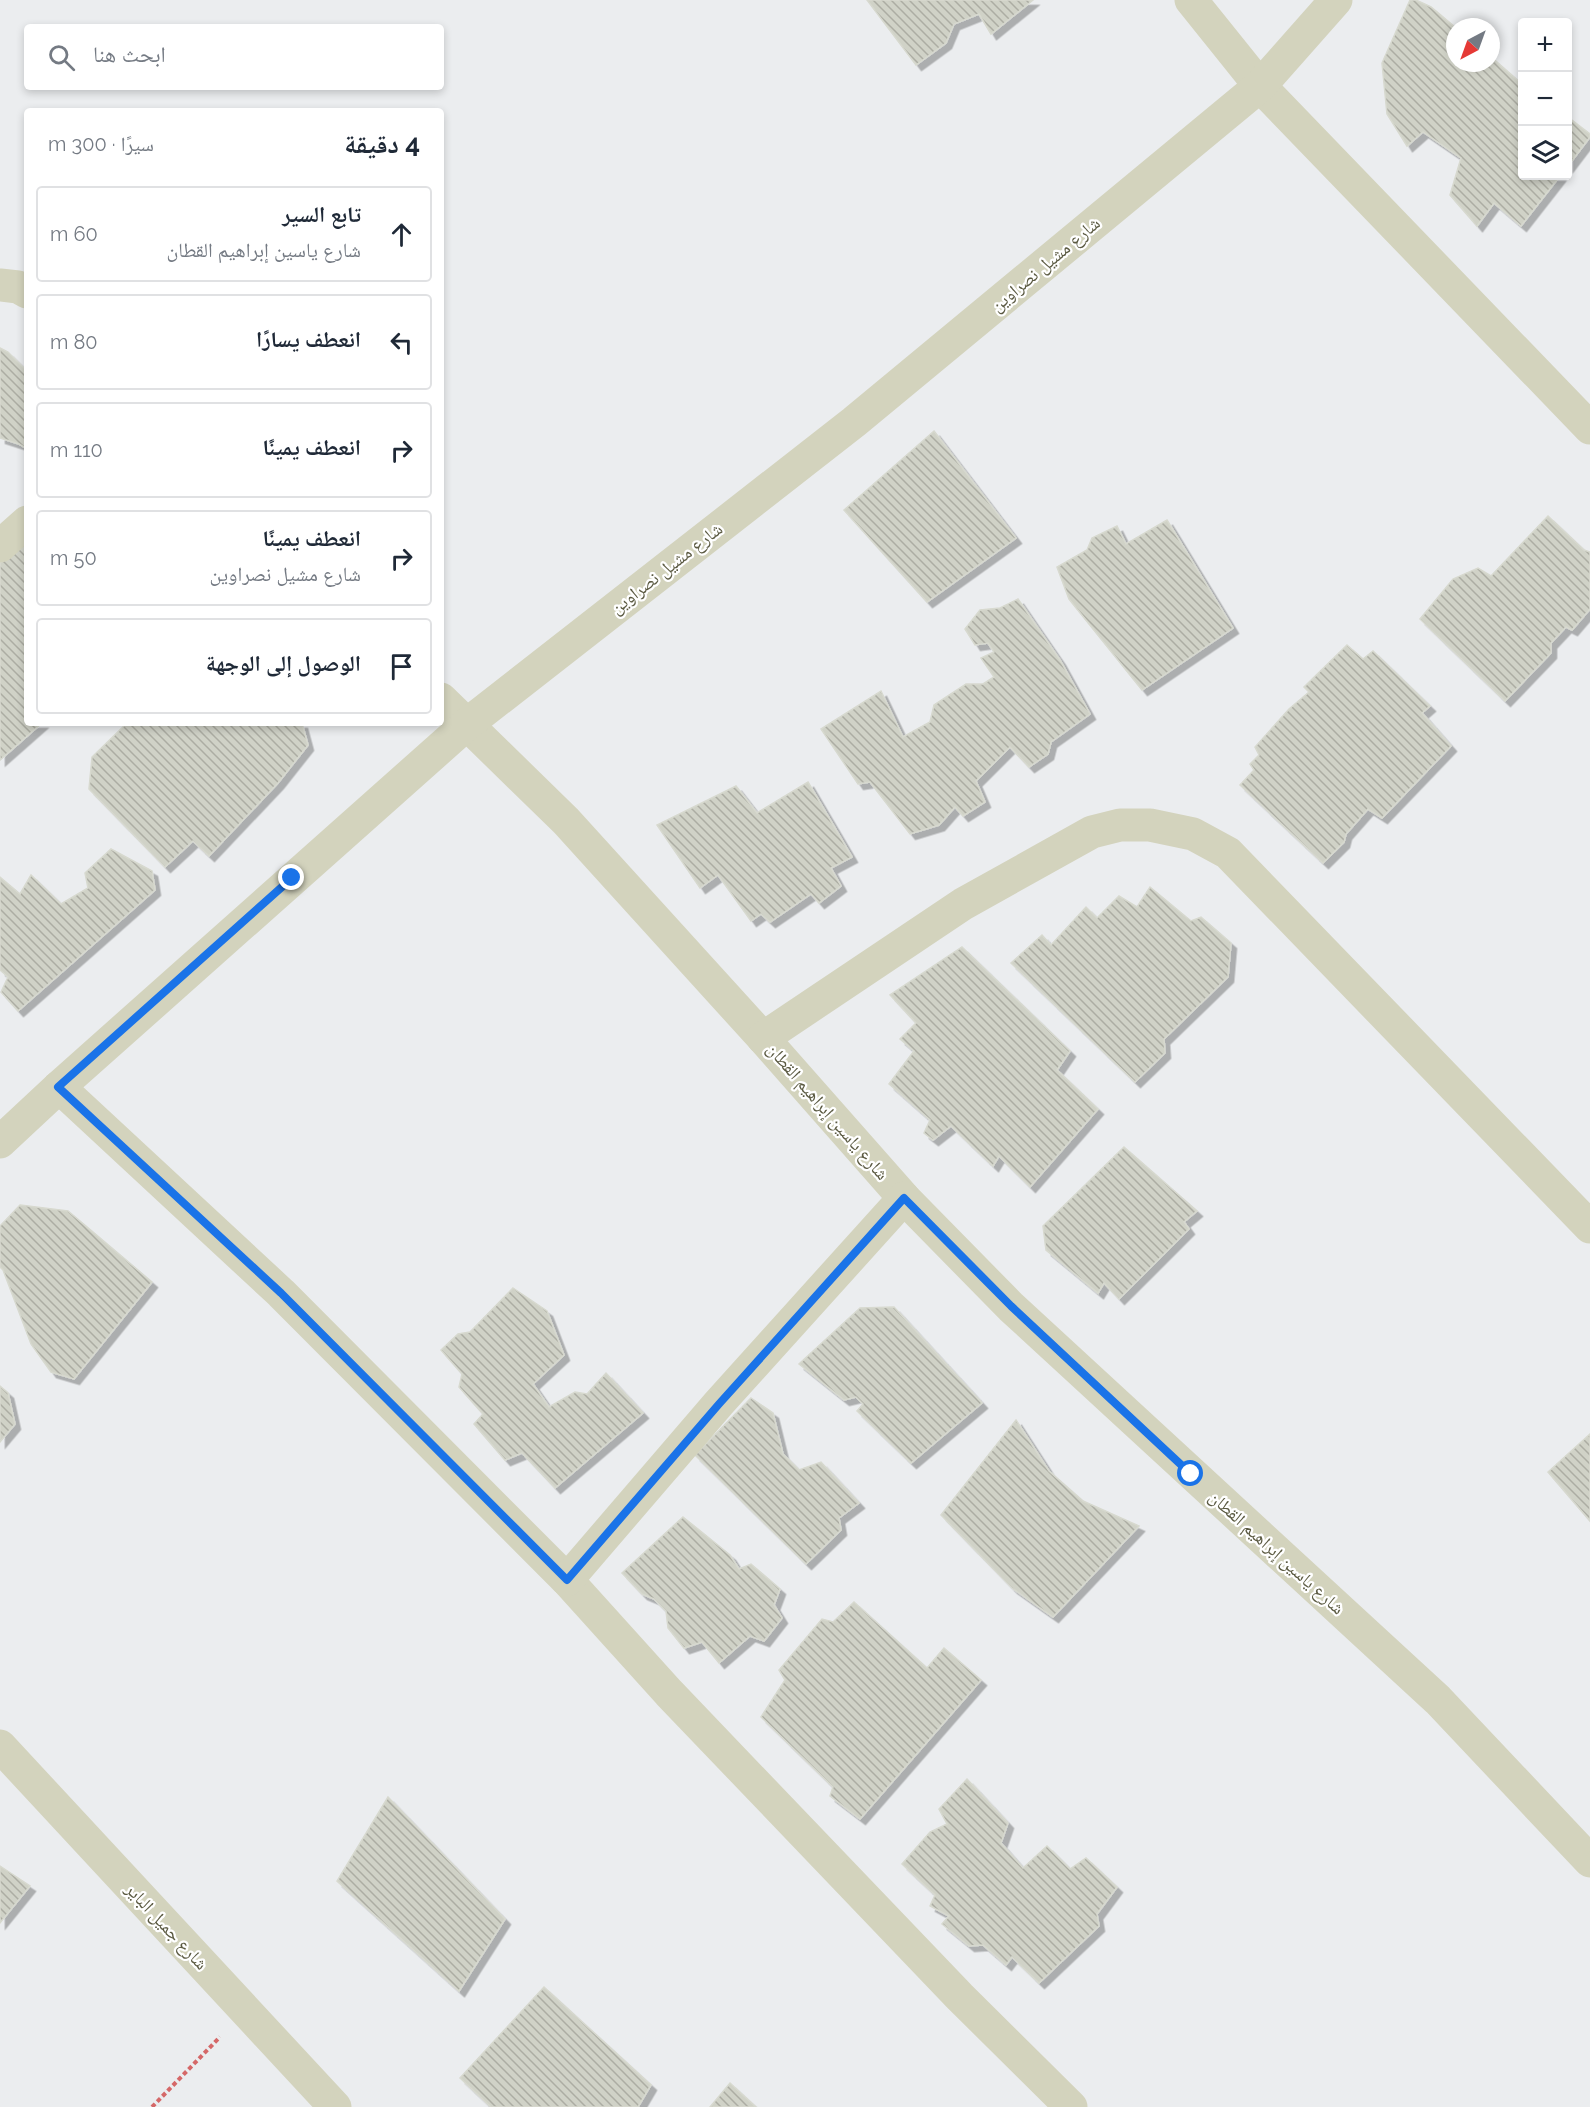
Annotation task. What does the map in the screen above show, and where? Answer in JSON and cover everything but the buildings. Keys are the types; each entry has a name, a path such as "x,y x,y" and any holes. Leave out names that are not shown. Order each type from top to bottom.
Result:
{"street":[{"path":"1191,0 1260,86 1590,428"},
{"name":"شارع مشيل نصراوين","path":"0,1142 58,1087 466,725 854,422 1260,86 1336,0"},
{"path":"0,285 18,287 24,290"},
{"path":"0,546 24,525"},
{"name":"شارع ياسين إبراهيم القطان","path":"444,702 566,821 763,1038 904,1198 1011,1306 1438,1700 1590,1861"},
{"path":"763,1038 963,904 1092,832 1120,825 1150,825 1193,834 1228,853 1590,1227"},
{"path":"58,1087 281,1293 567,1580 669,1693 919,1955 1071,2107"},
{"path":"567,1580 726,1395 904,1198"},
{"name":"شارع جميل الباير","path":"0,1746 335,2107"}],"path":[{"path":"152,2107 245,2010"}],"route":[{"path":"292,878 58,1087 281,1293 567,1580 719,1404 904,1198 1011,1306 1191,1474"}]}
